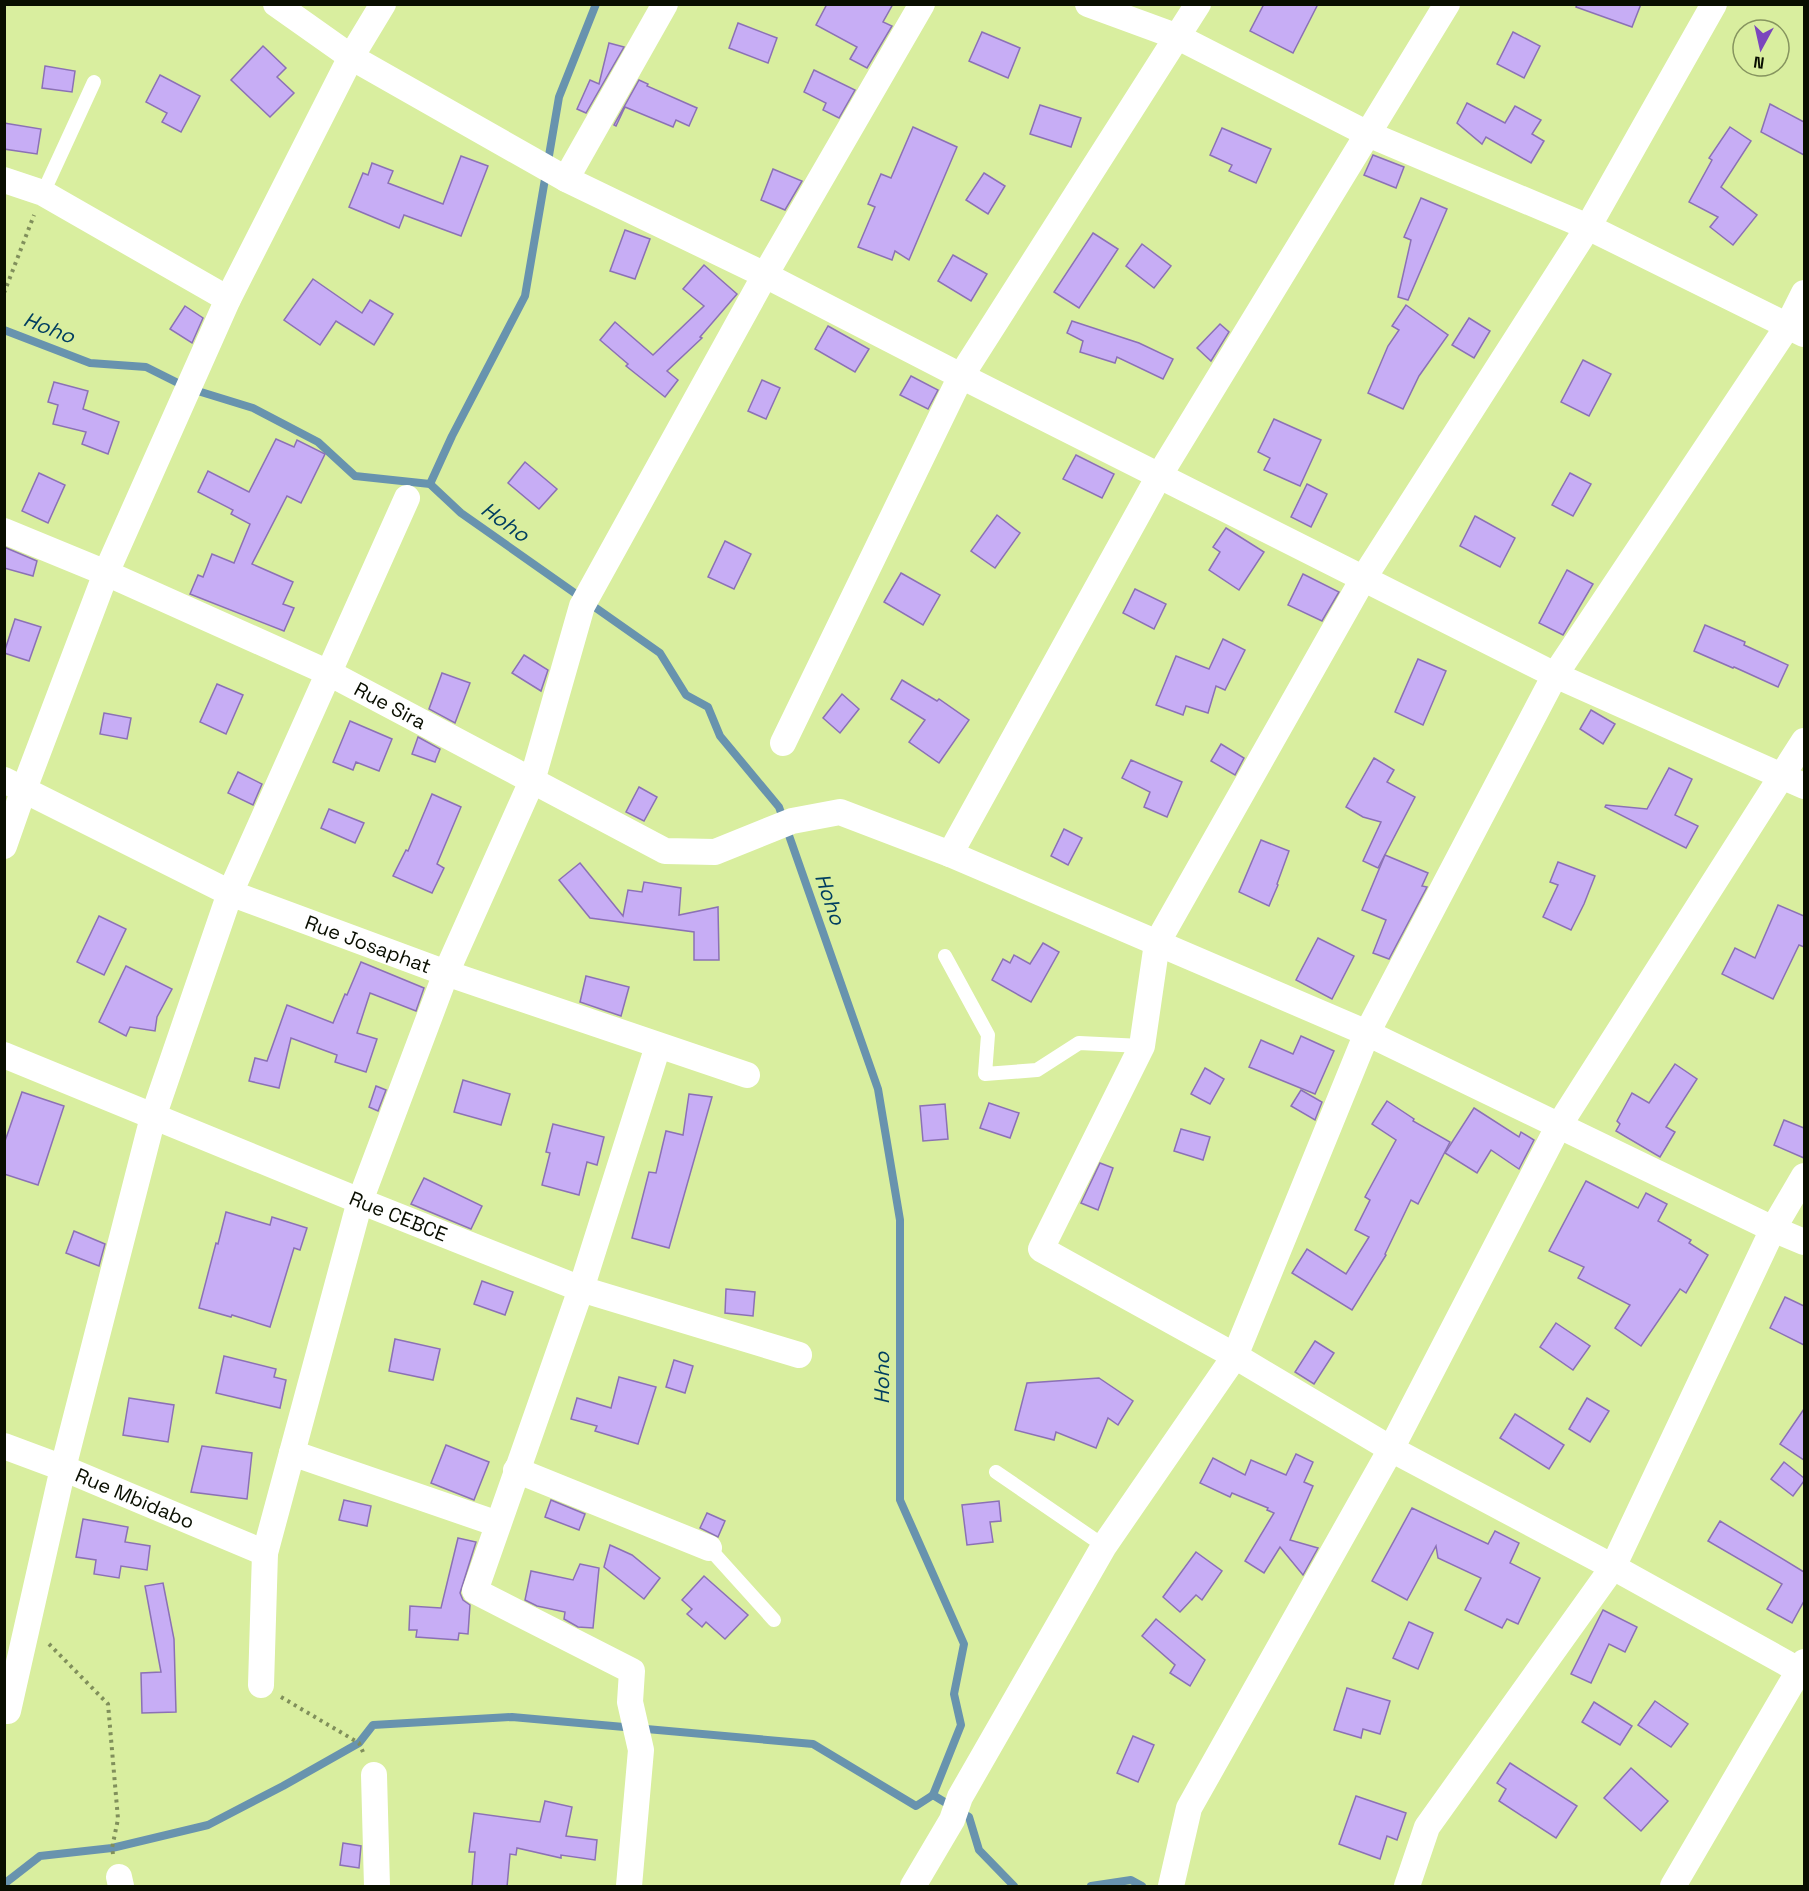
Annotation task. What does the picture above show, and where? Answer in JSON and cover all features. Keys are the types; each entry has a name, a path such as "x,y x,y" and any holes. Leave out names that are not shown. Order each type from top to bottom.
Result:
{"street":[{"path":"276,4 351,57 566,179 765,275 1555,675 1793,781"},
{"path":"4,846 14,785 228,299 351,57 383,4"},
{"path":"566,179 666,4"},
{"path":"261,1685 265,1553 360,1201 446,973 532,782 585,599 765,275 922,4"},
{"path":"1088,4 1178,37 1368,134 1588,227 1796,331"},
{"path":"783,743 961,376 1198,4"},
{"path":"950,854 1159,476 1447,4"},
{"path":"1673,1887 1803,1669 1391,1449 1235,1356 1041,1249 1142,1046 1156,943 1363,579 1588,227 1714,4"},
{"path":"4,180 43,193 228,299"},
{"path":"913,1887 1104,1546 1235,1356 1367,1033 1555,675 1796,331 1804,294"},
{"path":"6,1710 63,1468 153,1117 230,892 407,498"},
{"name":"Rue Sira","path":"4,531 106,573 329,673 665,851 715,852 783,824 840,813 950,854 1367,1033 1804,1242"},
{"path":"1171,1887 1189,1808 1391,1449 1558,1126 1793,781 1804,741"},
{"name":"Rue Josaphat","path":"14,785 230,892 446,973 747,1075"},
{"path":"628,1887 641,1750 630,1702 632,1671 475,1591 581,1288 658,1046"},
{"name":"Rue CEBCE","path":"4,1055 360,1201 581,1288 799,1355"},
{"path":"1407,1887 1427,1827 1613,1567 1773,1229 1804,1176"},
{"name":"Rue Mbidabo","path":"4,1446 63,1468 265,1553"},
{"path":"292,1453 498,1524"},
{"path":"516,1470 709,1548"},
{"path":"374,1775 376,1887"}],"lane":[{"path":"43,193 94,82"},
{"path":"945,956 988,1035 985,1074 1037,1070 1079,1043 1142,1046"},
{"path":"996,1472 1104,1546"},
{"path":"709,1548 774,1620"}],"path":[{"path":"4,293 43,193"},
{"path":"28,1622 108,1704 118,1819 112,1848 120,1882"},
{"path":"261,1685 359,1743 374,1775"}],"building":[{"path":"827,4 893,4 883,22 892,26 867,68 850,59 857,47 816,25"},
{"path":"1264,4 1318,4 1293,53 1250,31"},
{"path":"1577,4 1641,4 1632,27 1576,7"},
{"path":"738,23 777,38 768,63 729,48"},
{"path":"982,32 1020,48 1008,78 969,61"},
{"path":"1513,32 1540,46 1524,78 1497,64"},
{"path":"609,43 624,47 586,113 577,109 590,80 599,84"},
{"path":"263,46 286,68 277,77 294,93 270,117 231,80"},
{"path":"45,66 75,71 72,92 42,88"},
{"path":"814,70 855,90 839,118 823,110 826,103 804,92"},
{"path":"160,75 200,96 181,132 162,122 167,113 146,102"},
{"path":"639,80 648,84 647,86 697,108 689,126 676,120 673,127 625,107 616,126 614,125"},
{"path":"1467,103 1505,123 1515,106 1541,120 1532,134 1544,141 1531,163 1486,137 1482,144 1457,123"},
{"path":"1770,104 1804,122 1804,155 1761,132"},
{"path":"1040,105 1081,118 1071,147 1030,134"},
{"path":"4,123 41,129 37,154 4,149"},
{"path":"913,127 957,147 909,260 895,251 892,260 858,247 875,207 868,204 881,174 891,178"},
{"path":"1730,127 1751,141 1721,187 1757,215 1733,245 1710,227 1718,217 1689,202 1712,160 1709,158"},
{"path":"1222,128 1271,149 1256,183 1229,171 1232,165 1210,155"},
{"path":"1373,155 1404,167 1396,188 1364,175"},
{"path":"461,156 488,166 461,236 404,215 399,228 349,207 363,173 368,175 372,163 393,171 388,183 443,204"},
{"path":"773,169 802,181 785,210 761,200"},
{"path":"984,173 1005,186 988,214 966,200"},
{"path":"1421,198 1447,209 1408,300 1398,297 1411,240 1404,237"},
{"path":"625,230 650,239 635,279 610,271"},
{"path":"1093,233 1118,249 1079,308 1054,292"},
{"path":"1142,244 1171,266 1154,288 1126,266"},
{"path":"953,255 987,274 971,301 938,281"},
{"path":"704,265 737,294 700,337 702,338 667,371 678,380 665,397 626,366 628,364 600,340 615,322 653,355 704,306 683,289"},
{"path":"313,279 362,313 370,300 393,314 374,345 336,321 320,345 284,320"},
{"path":"1406,305 1448,335 1419,376 1403,409 1368,393 1388,346 1399,330 1392,326"},
{"path":"185,306 203,318 192,343 170,329"},
{"path":"1469,318 1490,331 1474,358 1452,345"},
{"path":"1072,321 1139,343 1173,359 1163,379 1117,357 1115,363 1080,352 1083,341 1067,333"},
{"path":"1220,324 1229,332 1211,361 1197,348"},
{"path":"828,326 869,349 855,372 815,349"},
{"path":"1583,360 1611,374 1589,416 1561,402"},
{"path":"911,376 938,390 928,409 900,395"},
{"path":"762,380 780,388 766,419 748,411"},
{"path":"54,382 88,391 83,409 119,422 108,454 82,444 86,432 53,424 58,405 48,402"},
{"path":"1274,419 1321,440 1300,486 1264,470 1270,458 1258,452"},
{"path":"276,439 294,447 297,440 325,454 301,503 287,496 252,564 293,582 283,604 294,608 284,631 190,594 198,575 203,577 212,554 234,563 250,524 231,514 233,510 198,492 208,471 249,492"},
{"path":"1076,455 1114,474 1102,498 1063,479"},
{"path":"525,462 557,489 539,509 508,483"},
{"path":"39,473 65,485 48,523 22,511"},
{"path":"1570,473 1591,484 1573,516 1552,505"},
{"path":"1307,484 1327,494 1311,527 1291,517"},
{"path":"997,515 1020,533 995,568 971,551"},
{"path":"1475,516 1515,538 1500,567 1460,546"},
{"path":"1226,528 1264,552 1239,590 1209,570 1220,552 1213,547"},
{"path":"725,541 751,554 734,589 708,577"},
{"path":"4,547 37,561 33,576 4,568"},
{"path":"1567,570 1593,584 1563,635 1539,623"},
{"path":"901,573 940,595 923,625 884,602"},
{"path":"1303,574 1339,592 1322,621 1288,605"},
{"path":"1135,589 1166,604 1154,629 1123,613"},
{"path":"15,619 41,627 29,661 4,653"},
{"path":"1705,625 1745,642 1744,645 1788,665 1778,687 1694,651"},
{"path":"1223,639 1245,650 1225,690 1216,686 1208,713 1186,706 1183,715 1156,705 1176,656 1209,669"},
{"path":"524,655 548,670 541,691 512,673"},
{"path":"1418,659 1446,671 1423,725 1395,712"},
{"path":"442,673 470,683 455,723 429,709"},
{"path":"902,680 937,701 939,699 969,720 939,763 909,742 925,720 891,699"},
{"path":"217,684 243,695 226,734 200,722"},
{"path":"842,694 859,709 840,733 823,718"},
{"path":"1591,710 1615,724 1603,744 1580,729"},
{"path":"104,713 131,718 127,739 100,734"},
{"path":"350,721 392,739 379,771 356,762 353,770 333,762"},
{"path":"418,737 440,749 435,762 412,754"},
{"path":"1221,744 1244,758 1235,775 1211,761"},
{"path":"1374,758 1394,770 1387,782 1415,797 1378,868 1363,861 1381,822 1363,817 1346,807"},
{"path":"1131,760 1182,782 1167,817 1144,807 1150,792 1122,778"},
{"path":"1669,768 1692,779 1675,815 1698,826 1686,848 1605,807 1606,805 1647,809"},
{"path":"238,772 262,784 253,805 228,793"},
{"path":"639,787 657,797 644,821 626,812"},
{"path":"432,794 461,807 437,864 444,868 432,893 393,876 406,850 408,851"},
{"path":"329,809 364,823 355,843 321,828"},
{"path":"1064,829 1082,838 1068,865 1051,856"},
{"path":"1261,840 1289,851 1269,906 1239,892"},
{"path":"1385,855 1428,873 1422,886 1427,887 1389,959 1373,953 1386,920 1362,910"},
{"path":"1558,862 1595,876 1571,930 1543,917 1558,885 1550,882"},
{"path":"580,863 623,916 628,890 642,892 644,882 681,888 679,915 718,907 719,960 694,960 694,932 590,918 559,880"},
{"path":"1778,905 1804,916 1804,947 1799,945 1773,999 1722,974 1735,948 1755,958"},
{"path":"99,916 126,929 104,975 77,962"},
{"path":"1318,938 1354,956 1332,999 1296,980"},
{"path":"1043,943 1059,952 1031,1002 992,980 1003,959 1010,963 1014,955 1030,964"},
{"path":"361,962 424,988 416,1011 370,993 357,1033 377,1039 366,1072 335,1062 337,1055 291,1038 279,1088 249,1081 255,1058 267,1061 287,1005 333,1023"},
{"path":"126,966 172,989 157,1017 155,1031 130,1027 126,1036 99,1022"},
{"path":"586,976 629,987 621,1016 580,1002"},
{"path":"1301,1036 1334,1051 1315,1094 1249,1067 1261,1040 1293,1054"},
{"path":"1675,1064 1697,1079 1666,1127 1675,1132 1660,1157 1616,1131 1620,1124 1617,1121 1632,1093 1649,1103"},
{"path":"1205,1068 1224,1079 1210,1104 1191,1094"},
{"path":"463,1080 510,1094 501,1125 454,1112"},
{"path":"376,1086 386,1090 378,1111 369,1107"},
{"path":"1301,1090 1322,1102 1315,1120 1291,1106"},
{"path":"22,1092 64,1106 38,1185 4,1174 4,1144"},
{"path":"689,1094 712,1097 669,1248 632,1238 649,1172 656,1173 666,1131 683,1135"},
{"path":"1387,1101 1414,1119 1413,1121 1450,1142 1418,1204 1411,1200 1386,1255 1352,1310 1292,1273 1307,1249 1346,1274 1369,1237 1355,1230 1370,1200 1365,1197 1396,1140 1372,1124"},
{"path":"989,1103 1019,1113 1010,1138 980,1128"},
{"path":"945,1104 948,1139 923,1141 920,1106"},
{"path":"1474,1108 1519,1137 1521,1132 1534,1140 1519,1169 1491,1150 1477,1173 1445,1153"},
{"path":"1784,1120 1804,1128 1804,1158 1774,1145"},
{"path":"553,1124 604,1137 597,1165 587,1162 579,1195 542,1185 550,1153 546,1152"},
{"path":"1181,1129 1210,1137 1203,1160 1174,1151"},
{"path":"1100,1163 1113,1168 1098,1210 1081,1203"},
{"path":"424,1178 482,1206 471,1229 411,1204"},
{"path":"1586,1181 1638,1208 1646,1193 1667,1204 1658,1221 1691,1240 1689,1243 1708,1255 1686,1293 1680,1289 1641,1346 1615,1328 1630,1305 1578,1278 1584,1267 1549,1251"},
{"path":"226,1212 270,1225 272,1217 307,1228 300,1250 294,1248 270,1327 199,1308"},
{"path":"74,1231 105,1244 99,1266 66,1253"},
{"path":"482,1281 513,1292 505,1315 474,1304"},
{"path":"726,1289 755,1292 753,1316 725,1313"},
{"path":"1785,1297 1804,1306 1804,1345 1770,1328"},
{"path":"1556,1323 1590,1346 1573,1370 1540,1347"},
{"path":"395,1339 440,1349 433,1380 389,1371"},
{"path":"1315,1341 1334,1353 1314,1384 1295,1372"},
{"path":"224,1356 276,1369 274,1377 286,1380 280,1408 216,1393"},
{"path":"674,1360 693,1366 685,1393 666,1387"},
{"path":"619,1377 656,1387 638,1444 595,1431 597,1426 571,1419 577,1398 611,1408"},
{"path":"1099,1378 1133,1401 1118,1425 1108,1418 1096,1448 1056,1432 1054,1440 1015,1430 1027,1383"},
{"path":"129,1398 174,1405 168,1442 123,1435"},
{"path":"1587,1398 1609,1411 1590,1442 1569,1429"},
{"path":"1804,1409 1804,1460 1780,1444"},
{"path":"1515,1414 1564,1445 1549,1469 1500,1438"},
{"path":"446,1445 489,1462 474,1500 431,1483"},
{"path":"202,1446 252,1453 247,1499 191,1492"},
{"path":"1296,1454 1313,1462 1304,1482 1313,1486 1290,1540 1318,1548 1303,1575 1280,1547 1264,1573 1245,1561 1274,1513 1267,1510 1268,1508 1232,1493 1230,1497 1200,1483 1213,1458 1245,1475 1251,1460 1286,1475"},
{"path":"1784,1462 1804,1478 1793,1496 1771,1479"},
{"path":"344,1500 371,1506 367,1526 339,1520"},
{"path":"551,1500 585,1514 579,1530 545,1517"},
{"path":"999,1501 1001,1521 990,1522 993,1542 967,1545 962,1505"},
{"path":"1412,1508 1488,1544 1495,1531 1519,1543 1510,1563 1540,1578 1518,1624 1507,1619 1502,1628 1465,1610 1481,1578 1438,1558 1436,1546 1407,1600 1372,1581"},
{"path":"707,1513 725,1521 718,1537 700,1528"},
{"path":"83,1519 128,1527 125,1542 150,1546 147,1570 121,1566 119,1578 94,1574 96,1560 76,1557"},
{"path":"1720,1521 1804,1572 1804,1601 1792,1623 1767,1609 1782,1584 1708,1541"},
{"path":"458,1538 476,1542 460,1593 463,1600 470,1605 468,1634 459,1633 458,1640 416,1637 417,1630 409,1630 410,1606 441,1608"},
{"path":"610,1545 632,1555 660,1578 644,1599 604,1567"},
{"path":"1196,1552 1222,1571 1202,1600 1196,1595 1180,1612 1163,1597"},
{"path":"580,1564 599,1568 593,1628 578,1627 564,1619 565,1612 537,1606 525,1600 531,1571 573,1580"},
{"path":"704,1576 748,1615 725,1639 706,1622 702,1627 687,1614 692,1609 682,1600"},
{"path":"163,1583 174,1639 176,1712 142,1713 141,1673 161,1672 145,1586"},
{"path":"1603,1610 1637,1627 1625,1652 1609,1644 1591,1683 1571,1674"},
{"path":"1156,1619 1205,1660 1190,1686 1170,1673 1175,1665 1142,1636"},
{"path":"1409,1622 1433,1633 1418,1669 1393,1658"},
{"path":"1347,1688 1390,1701 1380,1734 1363,1729 1361,1738 1334,1730"},
{"path":"1655,1701 1688,1724 1671,1747 1638,1725"},
{"path":"1594,1702 1632,1726 1620,1745 1582,1722"},
{"path":"1133,1736 1154,1745 1138,1782 1117,1773"},
{"path":"1510,1763 1577,1806 1556,1838 1499,1801 1506,1789 1497,1783"},
{"path":"1631,1768 1668,1801 1641,1831 1604,1798"},
{"path":"1356,1796 1406,1813 1397,1840 1387,1836 1380,1859 1339,1844"},
{"path":"545,1801 572,1807 566,1836 597,1840 595,1860 561,1855 561,1858 517,1848 516,1855 510,1854 507,1887 472,1887 475,1852 469,1852 474,1813 540,1822"},
{"path":"343,1843 361,1846 359,1868 340,1865"}],"waterway":[{"path":"430,484 452,436 525,296 559,97 596,4"},
{"name":"Hoho","path":"4,330 90,363 146,367 188,388 253,408 318,442 355,476 430,484 461,513 660,653 686,695 708,707 720,736 779,807 878,1089 900,1220 900,1500 964,1644 954,1694 961,1725 933,1795"},
{"path":"4,1884 40,1856 112,1848 208,1825 359,1743 373,1725 512,1717 813,1744 916,1806 933,1795"},
{"name":"Hoho","path":"933,1795 969,1817 979,1850 1014,1886"},
{"name":"Hoho","path":"1091,1886 1131,1880 1142,1886"}]}
